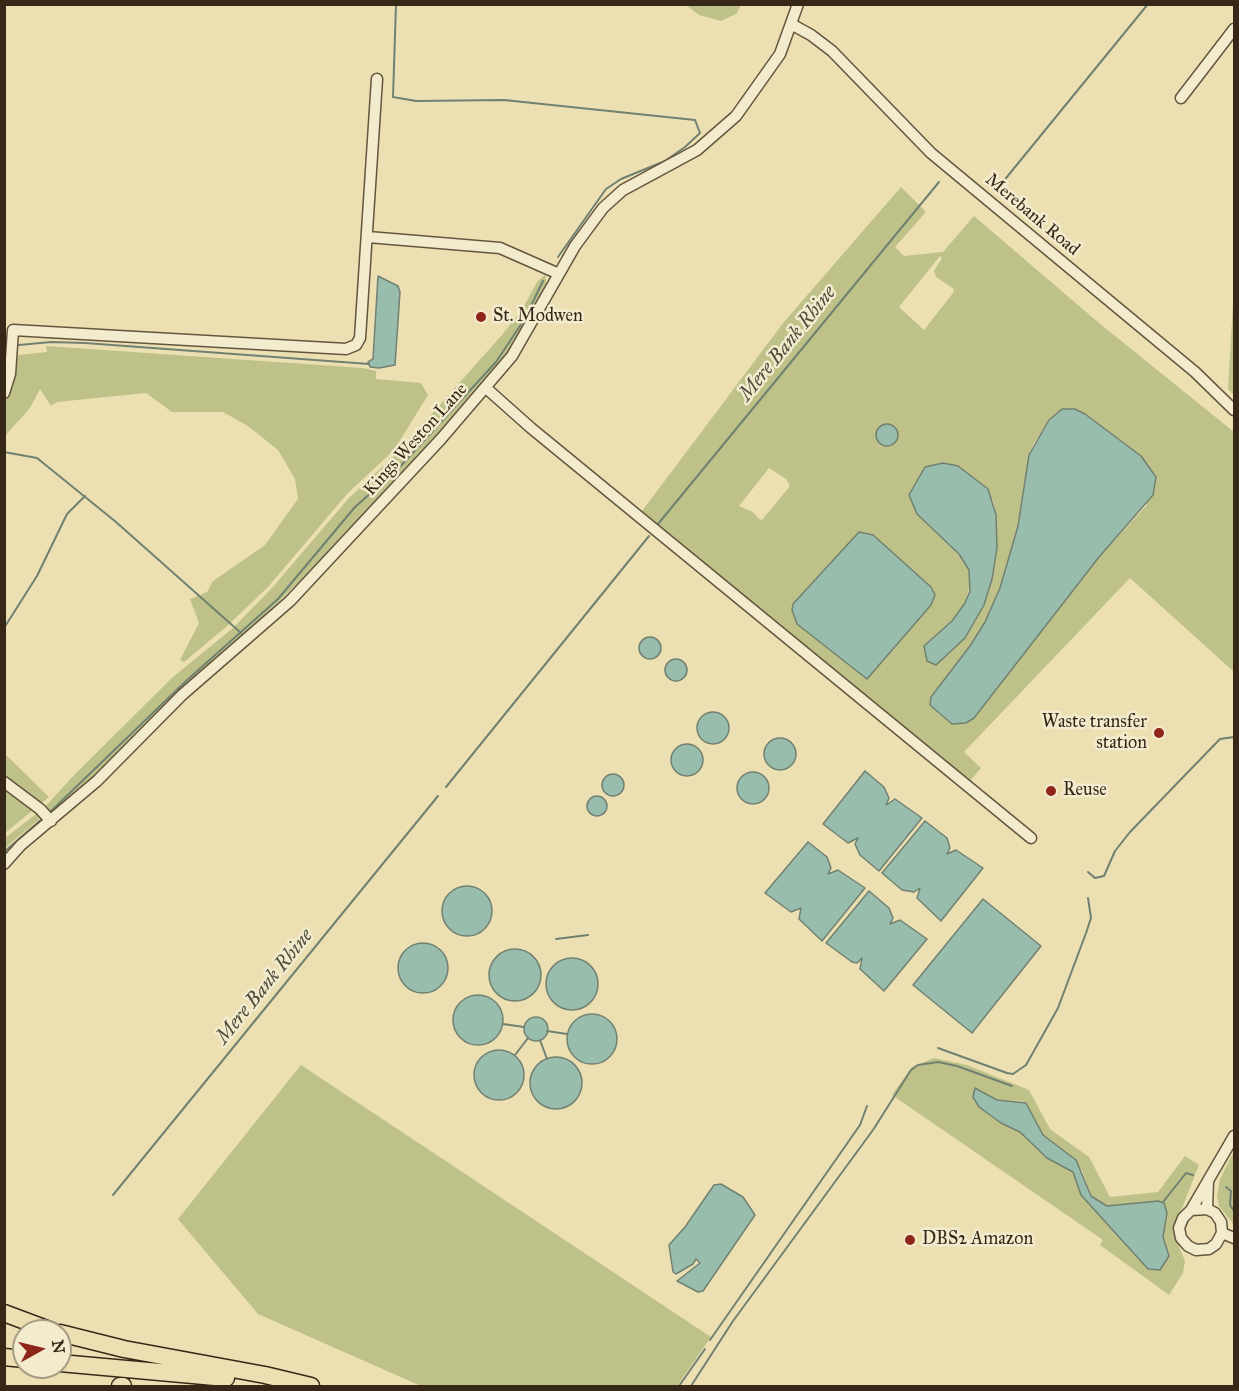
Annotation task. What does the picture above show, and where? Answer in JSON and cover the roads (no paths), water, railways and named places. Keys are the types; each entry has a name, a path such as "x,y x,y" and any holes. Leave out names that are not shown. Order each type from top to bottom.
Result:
{"highway":[{"path":"4,1313 20,1319"},
{"path":"72,1336 124,1349 311,1386"},
{"path":"72,1364 206,1375 274,1386"}],"street":[{"name":"Kings Weston Lane","path":"4,864 21,845 97,781 182,695 290,601 486,388 526,334 559,274 603,208 623,190 698,150 736,116 765,78 789,30 798,4"},
{"path":"1181,98 1234,29"},
{"name":"Merebank Road","path":"789,30 814,40 847,65 931,153 1195,372 1234,410"},
{"path":"4,393 10,374 13,330 346,349 356,345 360,338 368,237 377,79"},
{"path":"368,237 500,248 559,274"},
{"path":"486,388 531,428 1032,838"},
{"path":"4,782 40,809 51,821"},
{"path":"1191,1210 1207,1209 1215,1213 1221,1222 1222,1233 1216,1244 1209,1249 1196,1250 1188,1246 1181,1238 1179,1228 1234,1136"},
{"path":"1207,1209 1208,1177"},
{"path":"1222,1233 1234,1238"}],"waterway":[{"path":"396,4 393,97 416,101 504,100 695,120 700,133 685,147 665,161 621,179 606,189 558,257"},
{"name":"Mere Bank Rhine","path":"1002,183 1148,4"},
{"name":"Mere Bank Rhine","path":"658,524 939,182"},
{"path":"48,814 186,681 278,599 355,507 397,470 496,362 524,320 543,281"},
{"path":"19,345 51,342 85,343 369,364"},
{"path":"4,452 37,458 116,522 241,633"},
{"path":"4,628 37,576 67,514 85,496"},
{"name":"Mere Bank Rhine","path":"446,787 649,536"},
{"path":"1088,872 1095,878 1104,876 1115,851 1130,832 1220,739 1234,737"},
{"name":"Mere Bank Rhine","path":"113,1195 438,796"},
{"path":"4,852 42,819"},
{"path":"938,1048 1007,1073 1013,1074 1026,1065 1058,1008 1086,933 1091,918 1088,898"},
{"path":"556,939 588,935"},
{"path":"503,1024 524,1027"},
{"path":"547,1031 567,1034"},
{"path":"515,1055 528,1038"},
{"path":"540,1040 547,1059"},
{"path":"691,1386 733,1321 873,1130 911,1070 918,1065 938,1062 957,1066 1012,1086"},
{"path":"710,1340 860,1125 867,1106"},
{"path":"1163,1202 1186,1173 1193,1175"},
{"path":"1226,1187 1231,1191 1230,1205 1234,1211"},
{"path":"679,1386 705,1349"}],"place":[{"name":"St. Modwen","path":"481,317"},
{"name":"Waste transfer station","path":"1159,733"},
{"name":"Reuse","path":"1051,791"},
{"name":"DBS2 Amazon","path":"910,1240"}]}
